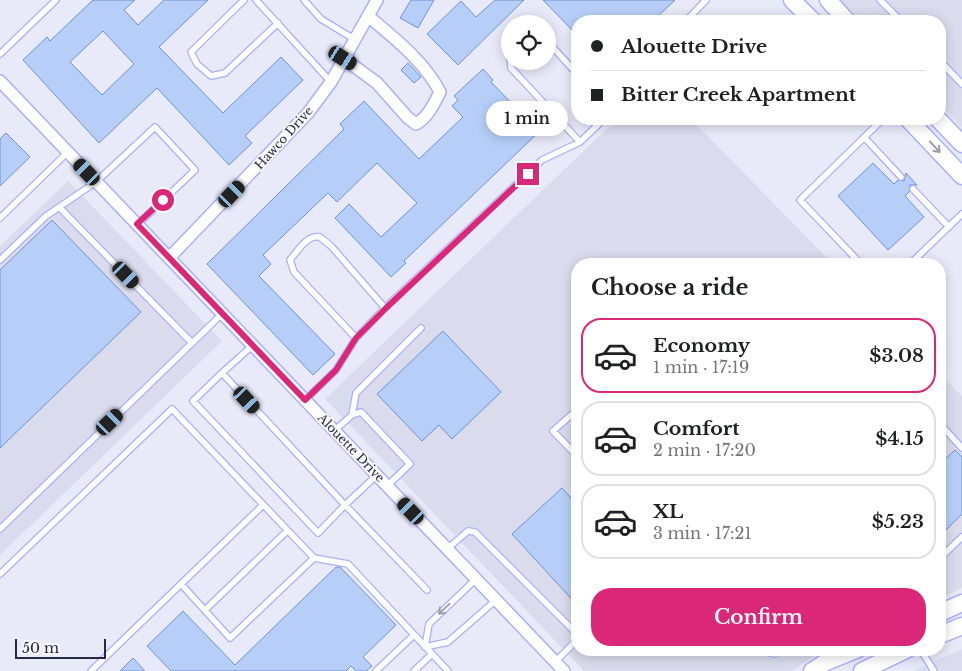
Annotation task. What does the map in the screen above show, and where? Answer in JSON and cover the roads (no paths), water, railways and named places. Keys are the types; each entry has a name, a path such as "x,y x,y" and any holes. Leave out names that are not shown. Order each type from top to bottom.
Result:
{"main road":[{"path":"792,0 807,15"},
{"path":"828,0 842,15"},
{"path":"914,125 962,176"},
{"path":"944,125 962,144"},
{"path":"946,610 962,603"},
{"path":"946,633 962,626"},
{"path":"812,671 826,662 841,656"},
{"path":"862,671 893,656"}],"street":[{"name":"Hawco Drive","path":"169,258 288,136 332,82 343,58 377,0"},
{"path":"343,58 377,83 408,118 416,124 422,121 431,109 440,92 432,76 393,37 368,16"},
{"name":"Alouette Drive","path":"0,81 564,671"}],"lane":[{"path":"0,54 56,0"},
{"path":"244,0 191,52 197,64 211,76 225,73 278,24"},
{"path":"256,0 332,82"},
{"path":"304,0 321,19 354,39"},
{"path":"692,15 706,0"},
{"path":"880,0 895,15"},
{"path":"556,51 571,67"},
{"path":"946,67 962,84"},
{"path":"513,70 580,142"},
{"path":"305,400 336,370 356,338 542,160 580,142 598,125"},
{"path":"855,258 800,200 877,125"},
{"path":"0,260 46,216 96,182 155,127 196,170 137,224"},
{"path":"864,137 902,177"},
{"path":"0,218 68,152"},
{"path":"913,189 948,227"},
{"path":"60,208 192,343"},
{"path":"916,258 962,214"},
{"path":"356,338 294,272 290,260 310,238 320,237 331,246 386,308"},
{"path":"0,529 222,314"},
{"path":"352,415 356,393 421,328"},
{"path":"252,345 193,401 318,533 377,475"},
{"path":"222,373 426,590"},
{"path":"0,574 172,409 314,558 348,564 448,671"},
{"path":"334,430 352,415 361,412 410,464 387,486"},
{"path":"571,415 553,431 571,450"},
{"path":"946,432 962,448"},
{"path":"91,671 263,505"},
{"path":"205,610 287,530"},
{"path":"448,549 468,531 475,532 571,630"},
{"path":"946,552 962,537"},
{"path":"181,584 230,638 314,558"},
{"path":"425,647 429,624 476,579"},
{"path":"425,647 448,642 496,600"},
{"path":"376,671 414,635"},
{"path":"555,662 571,645"},
{"path":"414,671 432,654"},
{"path":"924,656 934,671"}]}
